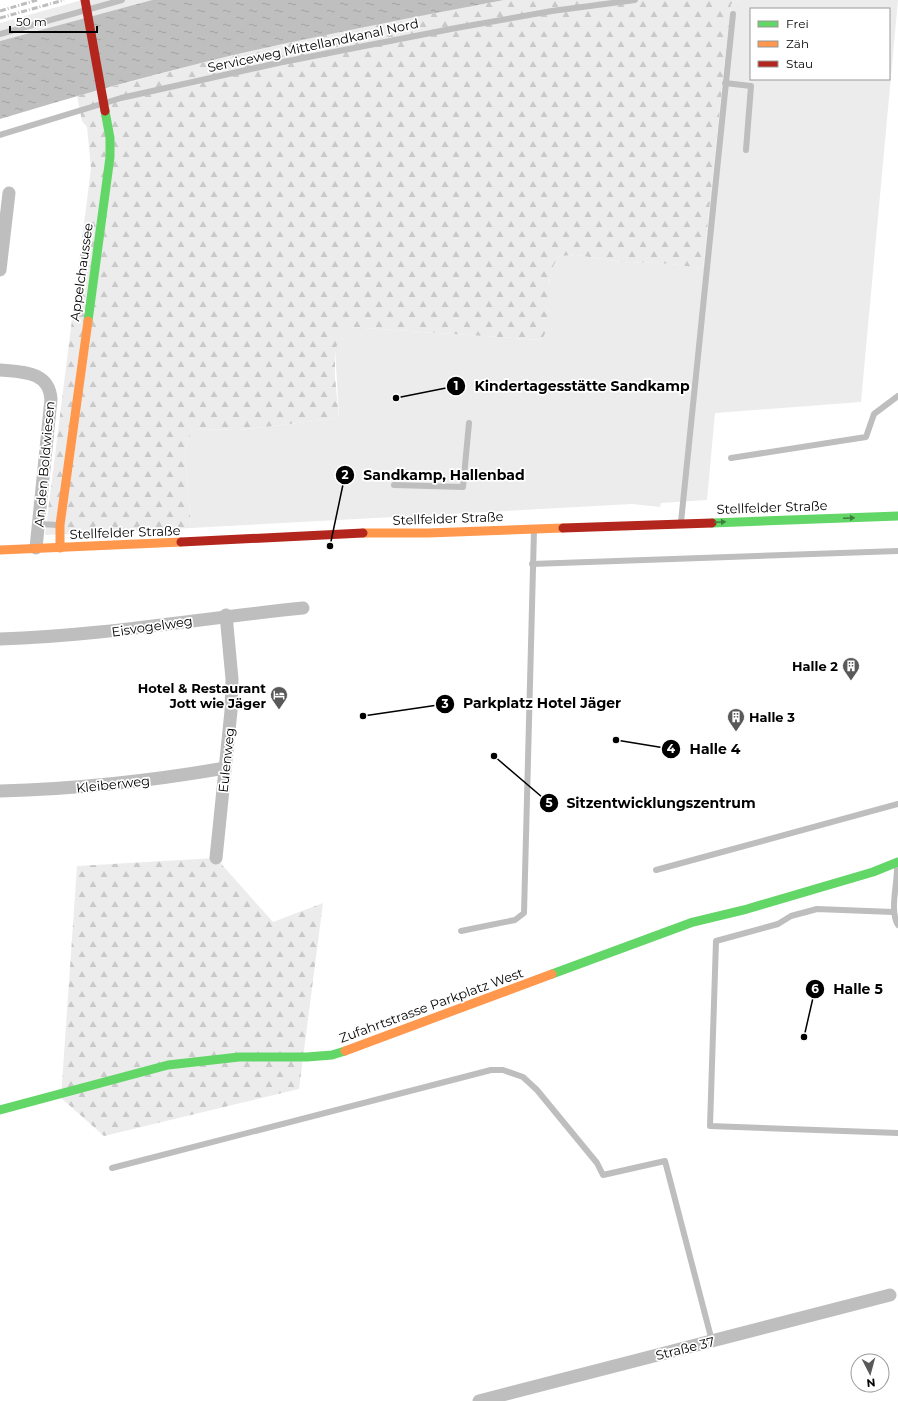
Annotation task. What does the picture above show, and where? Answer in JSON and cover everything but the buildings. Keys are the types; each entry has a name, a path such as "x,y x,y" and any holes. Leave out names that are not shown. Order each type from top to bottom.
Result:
{"street":[{"name":"Appelchaussee","path":"60,548 60,526 110,157 106,111 85,0"},
{"path":"0,270 9,193"},
{"name":"An den Boldwiesen","path":"0,370 23,372 37,376 46,382 50,388 51,399 36,548"},
{"name":"Stellfelder Straße","path":"0,550 257,539 344,533 428,533 898,516"},
{"name":"Eisvogelweg","path":"0,639 39,638 124,630 226,616 303,608"},
{"name":"Eulenweg","path":"216,858 231,711 232,679 226,616"},
{"name":"Kleiberweg","path":"0,791 61,789 114,785 225,768"},
{"name":"Zufahrtstrasse Parkplatz West","path":"0,1110 129,1074 168,1065 239,1057 307,1057 332,1055 363,1046 482,1000 693,922 762,905 874,872 897,862"},
{"name":"Straße 37","path":"479,1401 894,1294"}],"lane":[{"path":"0,34 122,0"},
{"name":"Serviceweg Mittellandkanal Nord","path":"0,134 121,98 278,63 552,11 636,0"},
{"path":"681,524 725,83 734,14"},
{"path":"725,83 751,86 746,150"},
{"path":"731,458 866,437 874,414 898,396"},
{"path":"394,485 462,487 469,423"},
{"path":"38,524 60,526"},
{"path":"461,931 515,920 524,913 534,528"},
{"path":"532,564 898,551"},
{"path":"656,870 898,804"},
{"path":"897,862 898,879 893,912 898,925"},
{"path":"893,912 817,909 791,916 778,924 716,941 710,1126 898,1133"},
{"path":"112,1168 491,1070 503,1070 523,1077 537,1090 597,1163 603,1174 665,1160 712,1341"}],"green space":[{"path":"82,0 152,0 0,41 0,23"},
{"path":"504,0 740,0 731,4 703,268 660,263 622,262 576,255 560,256 555,263 550,279 549,323 542,340 348,327 335,349 335,377 339,418 239,430 192,429 185,451 191,528 45,535 91,168 87,127 82,121 77,96 205,62 336,32"},
{"path":"740,0 898,0 861,402 715,413 707,500 661,503 660,507 632,504 191,528 185,451 192,429 239,430 339,418 335,348 348,327 542,340 552,264 560,256 576,255 622,262 660,263 703,268 731,4"},
{"path":"216,858 273,922 323,903 299,1089 104,1136 61,1098 77,866"}],"water":[{"path":"152,0 504,0 242,53 153,75 0,119 0,41"}],"railway":[{"path":"0,11 37,0"},
{"path":"0,18 64,0"}],"traffic: fast":[{"path":"88,321 110,157 110,138 105,111"},
{"path":"712,523 898,516"},
{"path":"552,974 693,922 747,909 873,872 898,862"},
{"path":"0,1110 168,1065 239,1057 307,1057 332,1055 345,1051"}],"traffic: slow":[{"path":"60,548 60,525 88,321"},
{"path":"363,533 428,533 563,528"},
{"path":"0,550 181,542"},
{"path":"345,1051 552,974"}],"traffic: jam":[{"path":"85,0 105,111"},
{"path":"563,528 712,523"},
{"path":"181,542 363,533"}],"place":[{"name":"Kindertagesstätte Sandkamp","path":"396,398"},
{"name":"Sandkamp, Hallenbad","path":"330,546"},
{"name":"Halle 2","path":"851,681"},
{"name":"Hotel & Restaurant Jott wie Jäger","path":"279,710"},
{"name":"Parkplatz Hotel Jäger","path":"363,716"},
{"name":"Halle 3","path":"736,732"},
{"name":"Halle 4","path":"616,740"},
{"name":"Sitzentwicklungszentrum","path":"494,756"},
{"name":"Halle 5","path":"804,1037"}]}
